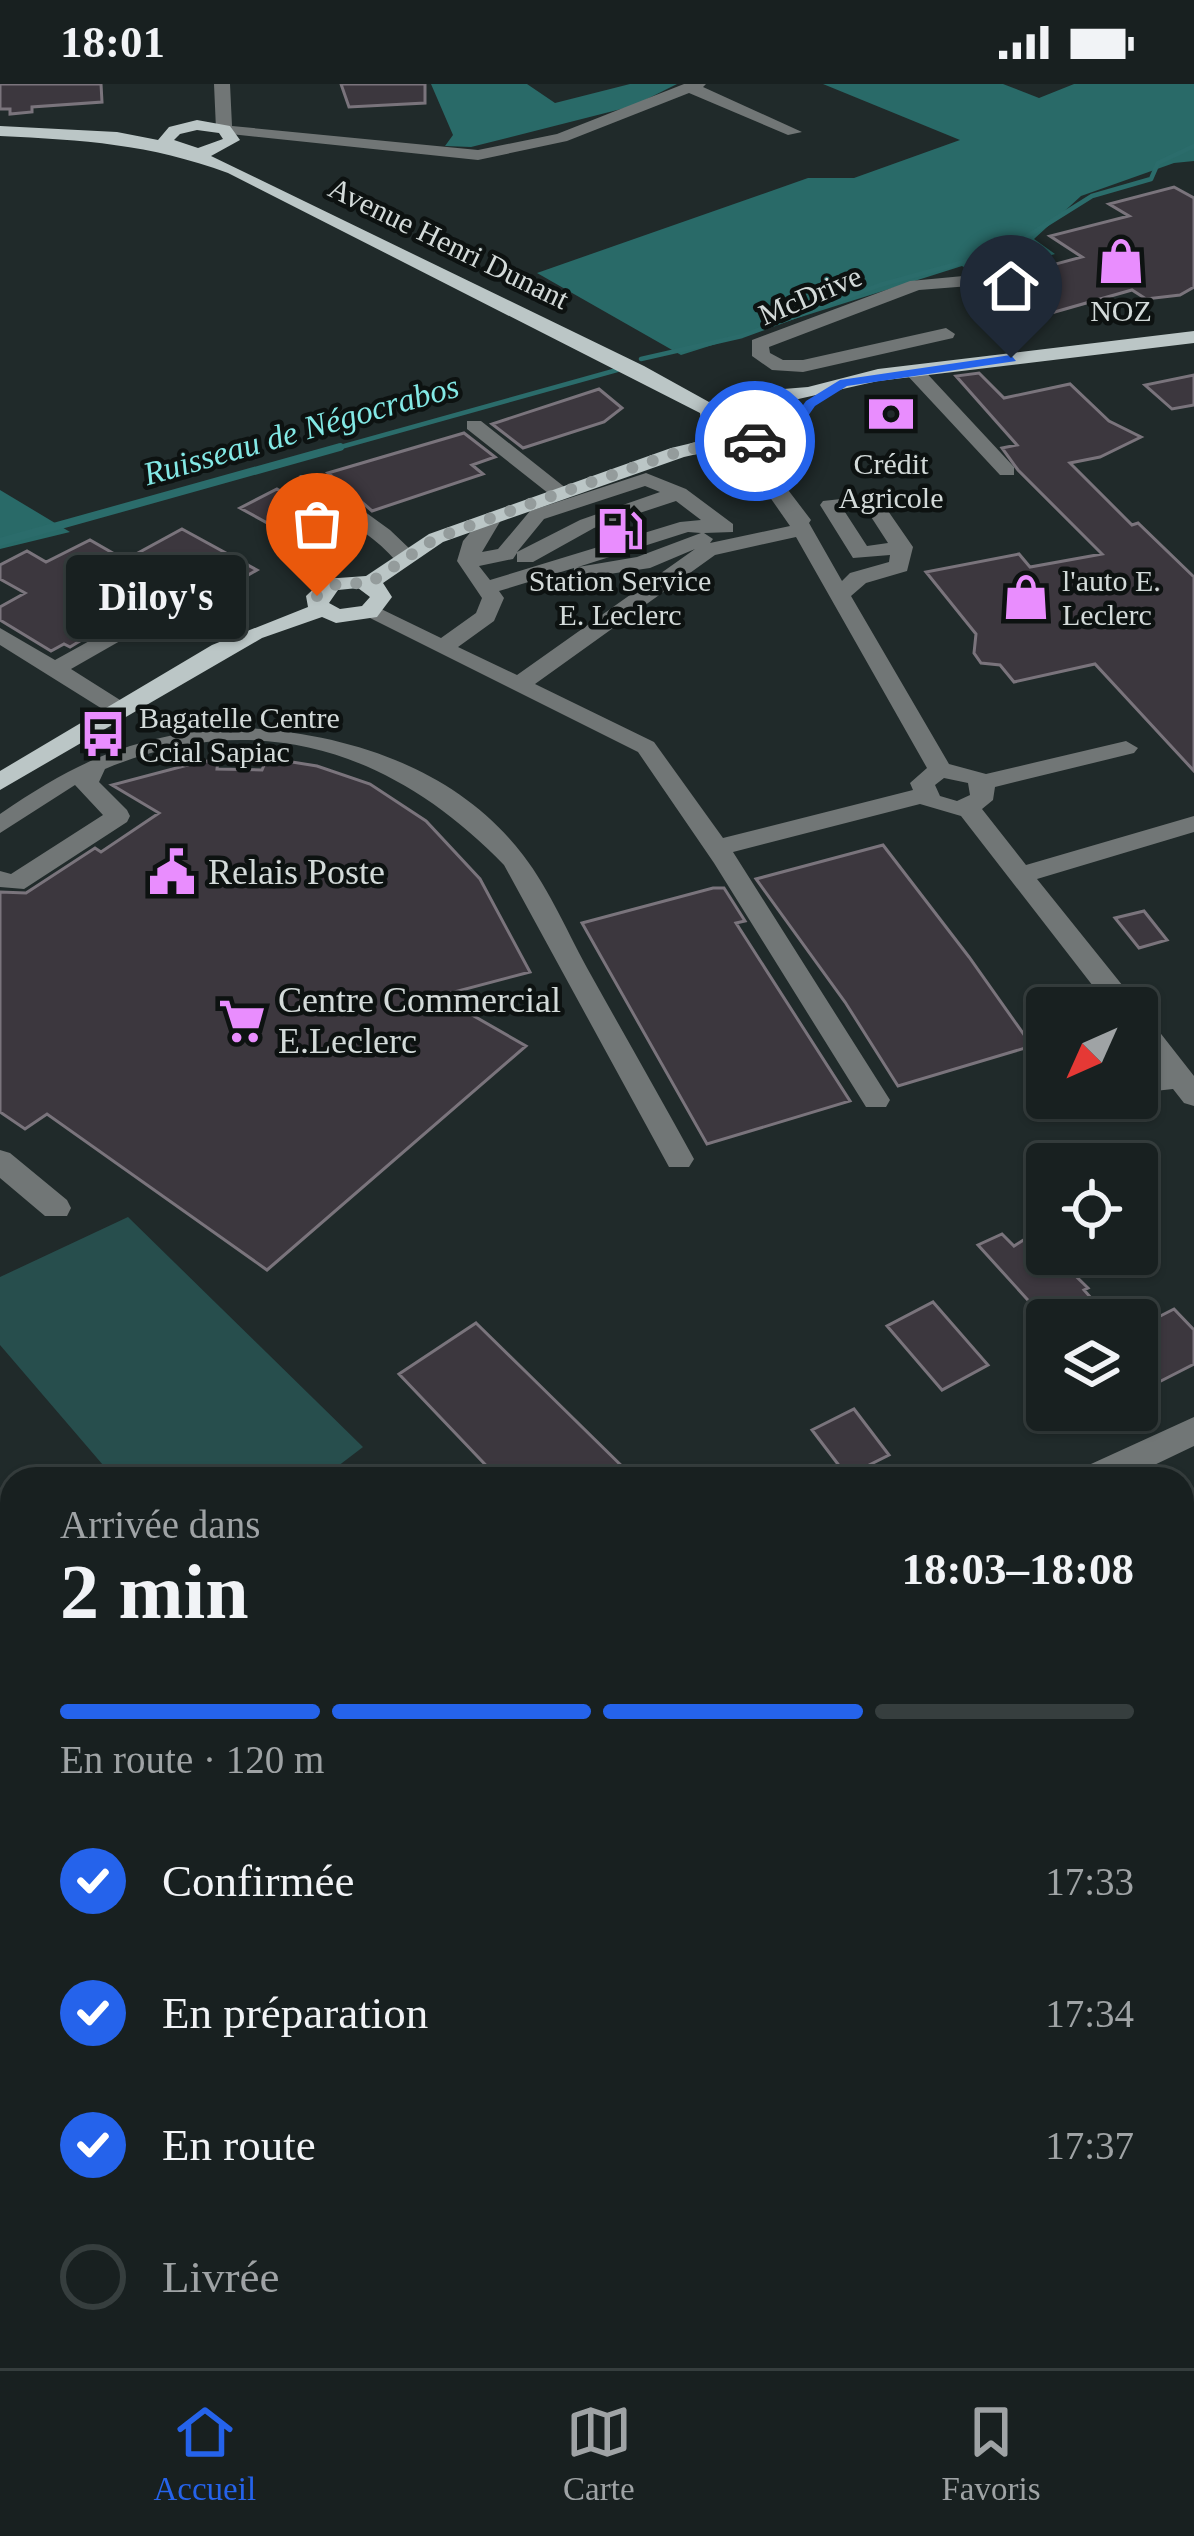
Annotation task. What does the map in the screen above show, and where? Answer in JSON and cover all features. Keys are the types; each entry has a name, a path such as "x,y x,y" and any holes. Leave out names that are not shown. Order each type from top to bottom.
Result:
{"main road":[{"path":"0,131 226,137"},
{"name":"Avenue Henri Dunant","path":"177,135 189,153 234,170 637,370 738,439"},
{"path":"189,153 226,137"},
{"path":"226,137 234,170"},
{"name":"Avenue Henri Dunant","path":"637,370 755,396 808,393 913,370 1194,337"},
{"name":"Avenue Henri Dunant","path":"777,438 796,426 798,416 816,398 844,382"},
{"path":"678,452 724,400 755,396 786,404 798,416"},
{"path":"368,584 436,538 560,493 678,452 738,439 777,438"},
{"path":"350,580 368,584 381,597 369,612 344,617 322,610 316,602 326,587 350,580"},
{"path":"0,782 242,638 322,610"}],"street":[{"path":"222,92 226,137 316,140 449,154 518,149 694,86 794,132"},
{"path":"177,135 222,92"},
{"name":"McDrive","path":"946,334 803,366 779,366 761,356 759,344 864,301 923,292 936,284 974,280 1000,300"},
{"path":"913,370 1007,471"},
{"path":"474,425 560,493"},
{"path":"774,482 768,455 777,438"},
{"path":"738,439 774,482 940,770"},
{"path":"307,478 326,499 387,534 404,556"},
{"path":"480,580 537,515 623,484 658,480 723,528 754,538"},
{"path":"480,580 587,524 679,493"},
{"path":"870,499 900,557 861,553 830,505 870,499"},
{"path":"788,505 834,512"},
{"path":"445,646 486,616 474,541 491,520"},
{"path":"480,580 642,563 684,549 723,528"},
{"path":"521,683 709,550 754,538 807,538"},
{"path":"840,594 858,578 900,557"},
{"path":"56,669 176,600 242,638"},
{"path":"369,612 646,747 717,848 876,1100"},
{"path":"0,635 120,710"},
{"path":"0,825 94,765 171,740 260,734 312,738 361,750 438,789 514,860 679,1160"},
{"path":"982,783 1126,748"},
{"path":"0,879 15,883 118,816 86,782 94,765"},
{"path":"717,848 924,795 947,808 968,808 984,795 982,783 968,773 940,770 922,783 924,795"},
{"path":"968,808 1109,987"},
{"path":"1021,874 1194,824"},
{"path":"1158,1050 1187,1087"},
{"path":"0,1161 56,1208"},
{"path":"1118,1467 1194,1431"}],"shaded area":[{"path":"431,84 527,84 555,103 630,84 677,84 633,106 471,147 445,146 453,135"},
{"path":"823,84 1003,84 1039,98 1074,84 1194,84 1194,161 1174,163 1081,196 1034,239 1055,254 978,276 962,266 681,355 537,273 808,178 854,178 960,140"},
{"path":"0,490 70,532 0,549"},
{"path":"128,1217 363,1447 337,1467 105,1467 0,1345 0,1277"}],"building":[{"path":"0,84 101,84 102,102 32,107 32,112 10,114 10,109 0,109"},
{"path":"341,84 425,84 425,103 349,107"},
{"path":"1174,187 1194,198 1194,287 1180,295 1146,299 1132,290 1051,313 1000,279 1082,257 1050,236 1129,216 1109,204"},
{"path":"979,373 1004,398 1070,384 1109,421 1141,437 1100,457 1070,463 1132,525 1138,523 1194,577 1194,771 1095,664 1014,682 1000,665 981,663 974,653 976,634 926,572 1019,554 1030,567 1102,554 1018,470 1002,448 1017,445 956,376"},
{"path":"1194,375 1194,405 1172,409 1145,385"},
{"path":"599,389 622,408 604,422 523,448 492,424"},
{"path":"464,433 495,457 472,465 483,474 372,511 328,473"},
{"path":"277,489 338,522 302,542 240,508"},
{"path":"182,529 257,570 224,589 193,572 70,647 64,644 51,651 0,620 0,607 25,593 0,579 0,565 27,551 46,562 90,540 125,560"},
{"name":"Centre Commercial E.Leclerc","path":"267,758 317,766 370,784 426,821 480,879 530,972 439,996 526,1046 267,1270 47,1114 25,1129 0,1112 0,892 26,893 159,813 112,785 218,760 217,769 262,770"},
{"path":"883,845 1026,1038 1026,1048 898,1086 845,1002 756,879"},
{"path":"724,888 745,921 736,923 850,1101 707,1144 582,923"},
{"path":"1144,911 1167,940 1139,948 1115,918"},
{"path":"1002,1234 1014,1246 1026,1238 1026,1275 1075,1275 1092,1299 1027,1299 978,1245"},
{"path":"933,1302 988,1365 942,1390 887,1326"},
{"path":"1174,1309 1194,1330 1194,1364 1158,1382 1158,1317"},
{"path":"476,1323 623,1467 488,1467 399,1374"},
{"path":"854,1409 889,1455 865,1467 840,1467 812,1430"}],"waterway":[{"name":"Ruisseau de Négocrabos","path":"641,359 742,336 880,285 1004,251 1092,196 1151,179 1158,163 1194,146"},
{"name":"Ruisseau de Négocrabos","path":"330,450 617,370"},
{"name":"Ruisseau de Négocrabos","path":"0,542 340,447"}],"way so far":[{"path":"317,596 340,582 368,584 436,538 560,493 678,452 736,439 755,441"}],"place":[{"name":"NOZ","path":"1121,261"},
{"name":"Crédit Agricole","path":"891,414"},
{"name":"Station Service E. Leclerc","path":"620,531"},
{"name":"Diloy's","path":"317,596"},
{"name":"l'auto E. Leclerc","path":"1026,597"},
{"name":"Bagatelle Centre Ccial Sapiac","path":"103,734"},
{"name":"Relais Poste","path":"172,872"},
{"name":"Centre Commercial E.Leclerc","path":"242,1021"}],"route":[{"path":"755,441 789,433 816,398 844,382 1011,358"}]}
